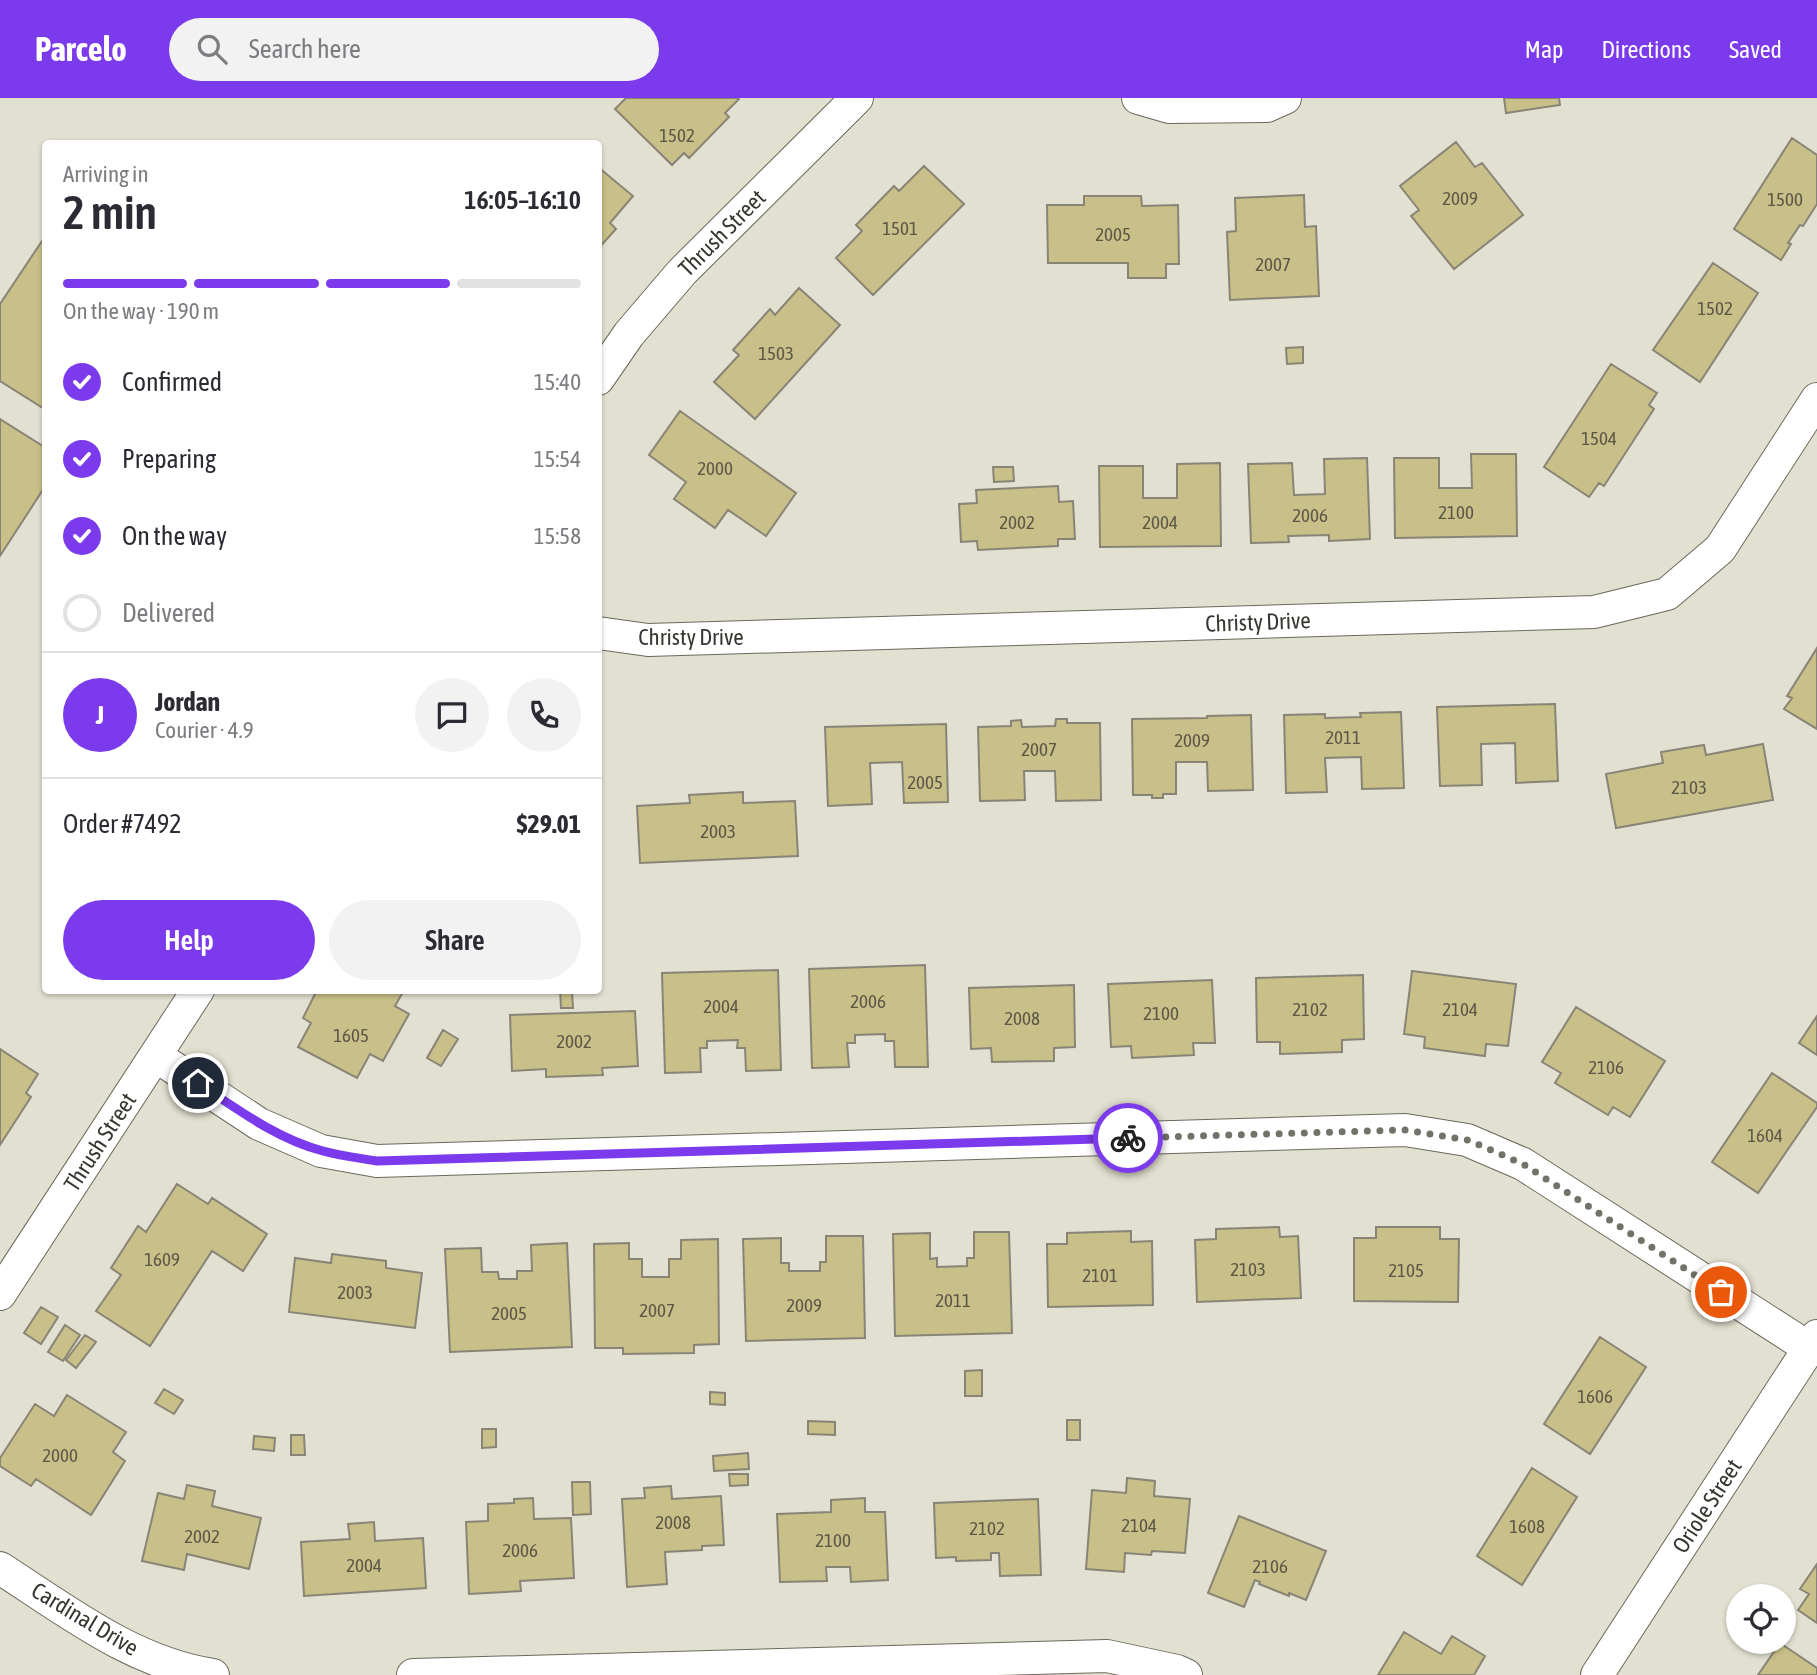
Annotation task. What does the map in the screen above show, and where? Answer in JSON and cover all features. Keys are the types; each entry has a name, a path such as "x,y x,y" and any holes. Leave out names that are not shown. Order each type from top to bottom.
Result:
{"street":[{"name":"Thrush Street","path":"602,373 629,334 682,272 856,98"},
{"path":"1138,98 1169,107 1267,106 1285,98"},
{"name":"Christy Drive","path":"602,634 648,640 1594,612 1667,594 1720,550 1817,399"},
{"name":"Thrush Street","path":"0,1294 195,994"},
{"path":"156,1056 260,1124 321,1151 377,1161 1405,1130 1468,1140 1523,1164 1813,1342"},
{"name":"Oriole Street","path":"1597,1675 1813,1342"},
{"name":"Cardinal Drive","path":"0,1568 123,1646 184,1670 213,1675"},
{"path":"413,1675 1107,1656 1186,1675"}],"building":[{"path":"626,98 739,99 725,113 729,117 689,158 684,153 672,165 615,109"},
{"path":"1504,98 1559,98 1560,105 1506,113"},
{"path":"1792,138 1817,155 1817,204 1788,243 1791,244 1781,260 1734,229"},
{"path":"1456,142 1475,167 1482,163 1523,215 1454,269 1411,216 1419,210 1400,186"},
{"path":"924,166 964,204 873,295 836,258 862,231 856,225 894,186 899,191"},
{"path":"602,170 633,196 610,223 616,229 602,245"},
{"path":"1304,195 1305,227 1316,226 1319,296 1230,300 1227,232 1236,231 1235,198"},
{"path":"1084,196 1141,196 1142,206 1178,205 1179,264 1166,264 1166,278 1128,278 1128,263 1048,263 1047,205 1084,205"},
{"path":"42,241 42,407 0,381 0,304"},
{"path":"1713,263 1758,293 1700,382 1653,350"},
{"path":"799,288 840,325 755,419 714,382 739,355 733,350 770,309 775,315"},
{"path":"1303,347 1303,363 1287,364 1286,348"},
{"path":"1611,364 1657,393 1649,405 1654,409 1604,486 1599,483 1589,497 1544,467"},
{"path":"680,411 796,493 766,536 728,510 715,528 674,499 686,482 649,455"},
{"path":"0,419 42,445 42,491 0,556"},
{"path":"1471,454 1516,454 1517,536 1395,538 1394,458 1439,458 1439,488 1472,488"},
{"path":"1367,458 1370,539 1329,541 1329,535 1288,536 1289,542 1251,543 1248,464 1292,463 1294,495 1325,494 1324,459"},
{"path":"1220,463 1221,546 1100,547 1099,466 1143,466 1143,498 1177,498 1177,464"},
{"path":"993,467 1013,467 1014,481 994,482"},
{"path":"1058,486 1059,502 1073,501 1075,539 1058,539 1058,546 978,550 977,541 961,542 959,504 977,503 976,490"},
{"path":"1817,648 1817,729 1784,709 1792,698 1787,696"},
{"path":"1555,704 1558,781 1516,783 1515,743 1481,744 1482,785 1440,786 1437,707"},
{"path":"1401,712 1404,788 1362,789 1361,757 1325,758 1327,792 1286,793 1284,715 1325,714 1325,718 1361,717 1360,713"},
{"path":"1251,715 1253,790 1208,791 1207,762 1176,762 1176,794 1163,794 1163,798 1133,795 1132,719"},
{"path":"1056,719 1067,719 1067,723 1100,723 1101,800 1056,801 1055,771 1024,771 1025,800 980,801 978,727 1011,726 1011,721 1021,720 1022,727 1055,726"},
{"path":"946,724 948,802 904,803 902,762 870,763 872,804 828,806 825,727"},
{"path":"1763,744 1773,800 1616,828 1606,774 1663,763 1661,752 1704,745 1706,755"},
{"path":"743,792 743,803 795,801 798,856 640,863 637,806 690,803 689,795"},
{"path":"925,965 928,1067 895,1067 894,1041 885,1041 885,1034 855,1035 855,1043 847,1043 849,1067 812,1068 809,969"},
{"path":"778,970 781,1070 746,1071 745,1048 737,1048 738,1040 707,1041 707,1048 700,1048 701,1072 665,1073 662,973"},
{"path":"1412,971 1516,984 1508,1046 1486,1044 1485,1056 1424,1048 1425,1037 1404,1034"},
{"path":"1363,975 1364,1039 1342,1040 1342,1052 1280,1054 1280,1042 1257,1042 1256,978"},
{"path":"1212,980 1215,1043 1193,1043 1194,1055 1132,1058 1131,1046 1111,1047 1108,984"},
{"path":"1074,985 1075,1047 1054,1048 1054,1061 992,1062 991,1048 971,1049 969,988"},
{"path":"315,994 402,994 395,1006 409,1014 383,1061 370,1054 357,1078 298,1047 311,1023 303,1018"},
{"path":"560,994 572,994 573,1008 561,1008"},
{"path":"1576,1007 1665,1061 1630,1117 1613,1107 1608,1115 1555,1083 1561,1073 1542,1062"},
{"path":"635,1011 638,1066 602,1068 603,1075 546,1077 546,1069 512,1071 510,1015"},
{"path":"1817,1016 1817,1055 1799,1043"},
{"path":"443,1030 458,1039 441,1066 427,1058"},
{"path":"0,1049 38,1074 26,1093 31,1097 0,1145"},
{"path":"1772,1073 1817,1103 1817,1107 1758,1193 1712,1162"},
{"path":"177,1184 208,1204 212,1198 267,1234 243,1271 212,1251 150,1346 96,1311 121,1275 111,1268 138,1226 146,1232"},
{"path":"1279,1227 1280,1237 1298,1236 1301,1298 1197,1302 1195,1240 1216,1239 1216,1229"},
{"path":"1376,1227 1440,1227 1440,1239 1459,1239 1458,1302 1354,1301 1354,1238 1376,1238"},
{"path":"1131,1231 1131,1242 1152,1241 1153,1305 1048,1307 1047,1244 1067,1244 1067,1233"},
{"path":"974,1232 1009,1232 1012,1333 895,1336 893,1234 930,1233 930,1259 937,1258 937,1267 967,1266 967,1258 974,1258"},
{"path":"826,1236 863,1236 865,1338 746,1341 743,1239 781,1238 781,1263 789,1263 789,1271 820,1271 820,1262 826,1262"},
{"path":"718,1239 719,1344 694,1345 694,1353 623,1354 623,1348 595,1348 594,1244 629,1243 629,1259 642,1259 642,1277 669,1277 669,1259 681,1259 681,1240"},
{"path":"567,1243 572,1347 450,1352 445,1249 481,1248 482,1272 498,1272 499,1279 517,1279 517,1271 532,1271 531,1245"},
{"path":"332,1254 386,1261 386,1268 422,1273 415,1328 289,1312 295,1258 331,1263"},
{"path":"41,1307 58,1317 41,1344 24,1333"},
{"path":"65,1325 80,1335 63,1361 48,1352"},
{"path":"85,1335 96,1342 76,1368 66,1360"},
{"path":"1600,1337 1646,1367 1590,1454 1544,1424"},
{"path":"982,1370 982,1396 965,1396 965,1371"},
{"path":"164,1389 183,1400 174,1414 155,1403"},
{"path":"710,1392 725,1393 725,1405 710,1404"},
{"path":"67,1395 126,1432 113,1452 125,1461 91,1515 36,1479 31,1486 0,1466 0,1458 35,1404 54,1416"},
{"path":"1067,1420 1080,1420 1080,1440 1067,1440"},
{"path":"808,1421 835,1422 835,1435 808,1434"},
{"path":"482,1429 496,1429 496,1447 482,1448"},
{"path":"291,1435 304,1435 305,1455 291,1455"},
{"path":"254,1436 275,1438 274,1451 253,1449"},
{"path":"748,1453 749,1469 714,1471 713,1456"},
{"path":"1532,1468 1577,1497 1522,1585 1477,1556"},
{"path":"729,1474 748,1474 748,1485 730,1486"},
{"path":"1127,1478 1155,1481 1154,1496 1190,1499 1185,1553 1125,1553 1124,1572 1086,1569 1092,1490 1126,1493"},
{"path":"572,1482 590,1482 591,1514 573,1515"},
{"path":"187,1485 215,1491 212,1506 261,1518 249,1569 187,1554 184,1570 142,1561 158,1493 184,1499"},
{"path":"671,1486 672,1499 721,1496 724,1545 702,1546 702,1550 665,1552 667,1584 627,1587 622,1499 645,1498 644,1488"},
{"path":"533,1498 534,1519 571,1518 574,1578 520,1581 521,1591 469,1594 466,1522 488,1521 488,1504 514,1503 514,1499"},
{"path":"865,1498 865,1512 885,1512 888,1580 851,1582 850,1567 826,1567 827,1581 780,1582 777,1514 831,1512 831,1500"},
{"path":"1038,1499 1041,1575 1000,1576 999,1553 991,1553 991,1560 956,1561 956,1557 936,1558 934,1503"},
{"path":"1239,1516 1326,1551 1306,1600 1289,1593 1289,1596 1255,1580 1244,1607 1208,1593"},
{"path":"374,1522 375,1541 423,1538 426,1588 304,1596 301,1542 350,1539 348,1524"},
{"path":"1817,1564 1817,1623 1798,1610 1809,1594 1800,1589"},
{"path":"1404,1632 1441,1654 1452,1636 1485,1656 1474,1675 1378,1675"},
{"path":"1772,1654 1796,1654 1817,1668 1817,1675 1758,1675"}],"way so far":[{"path":"1128,1138 1405,1130 1468,1140 1523,1164 1721,1292"}],"route":[{"path":"198,1083 260,1124 321,1151 377,1161 1128,1138"}]}
